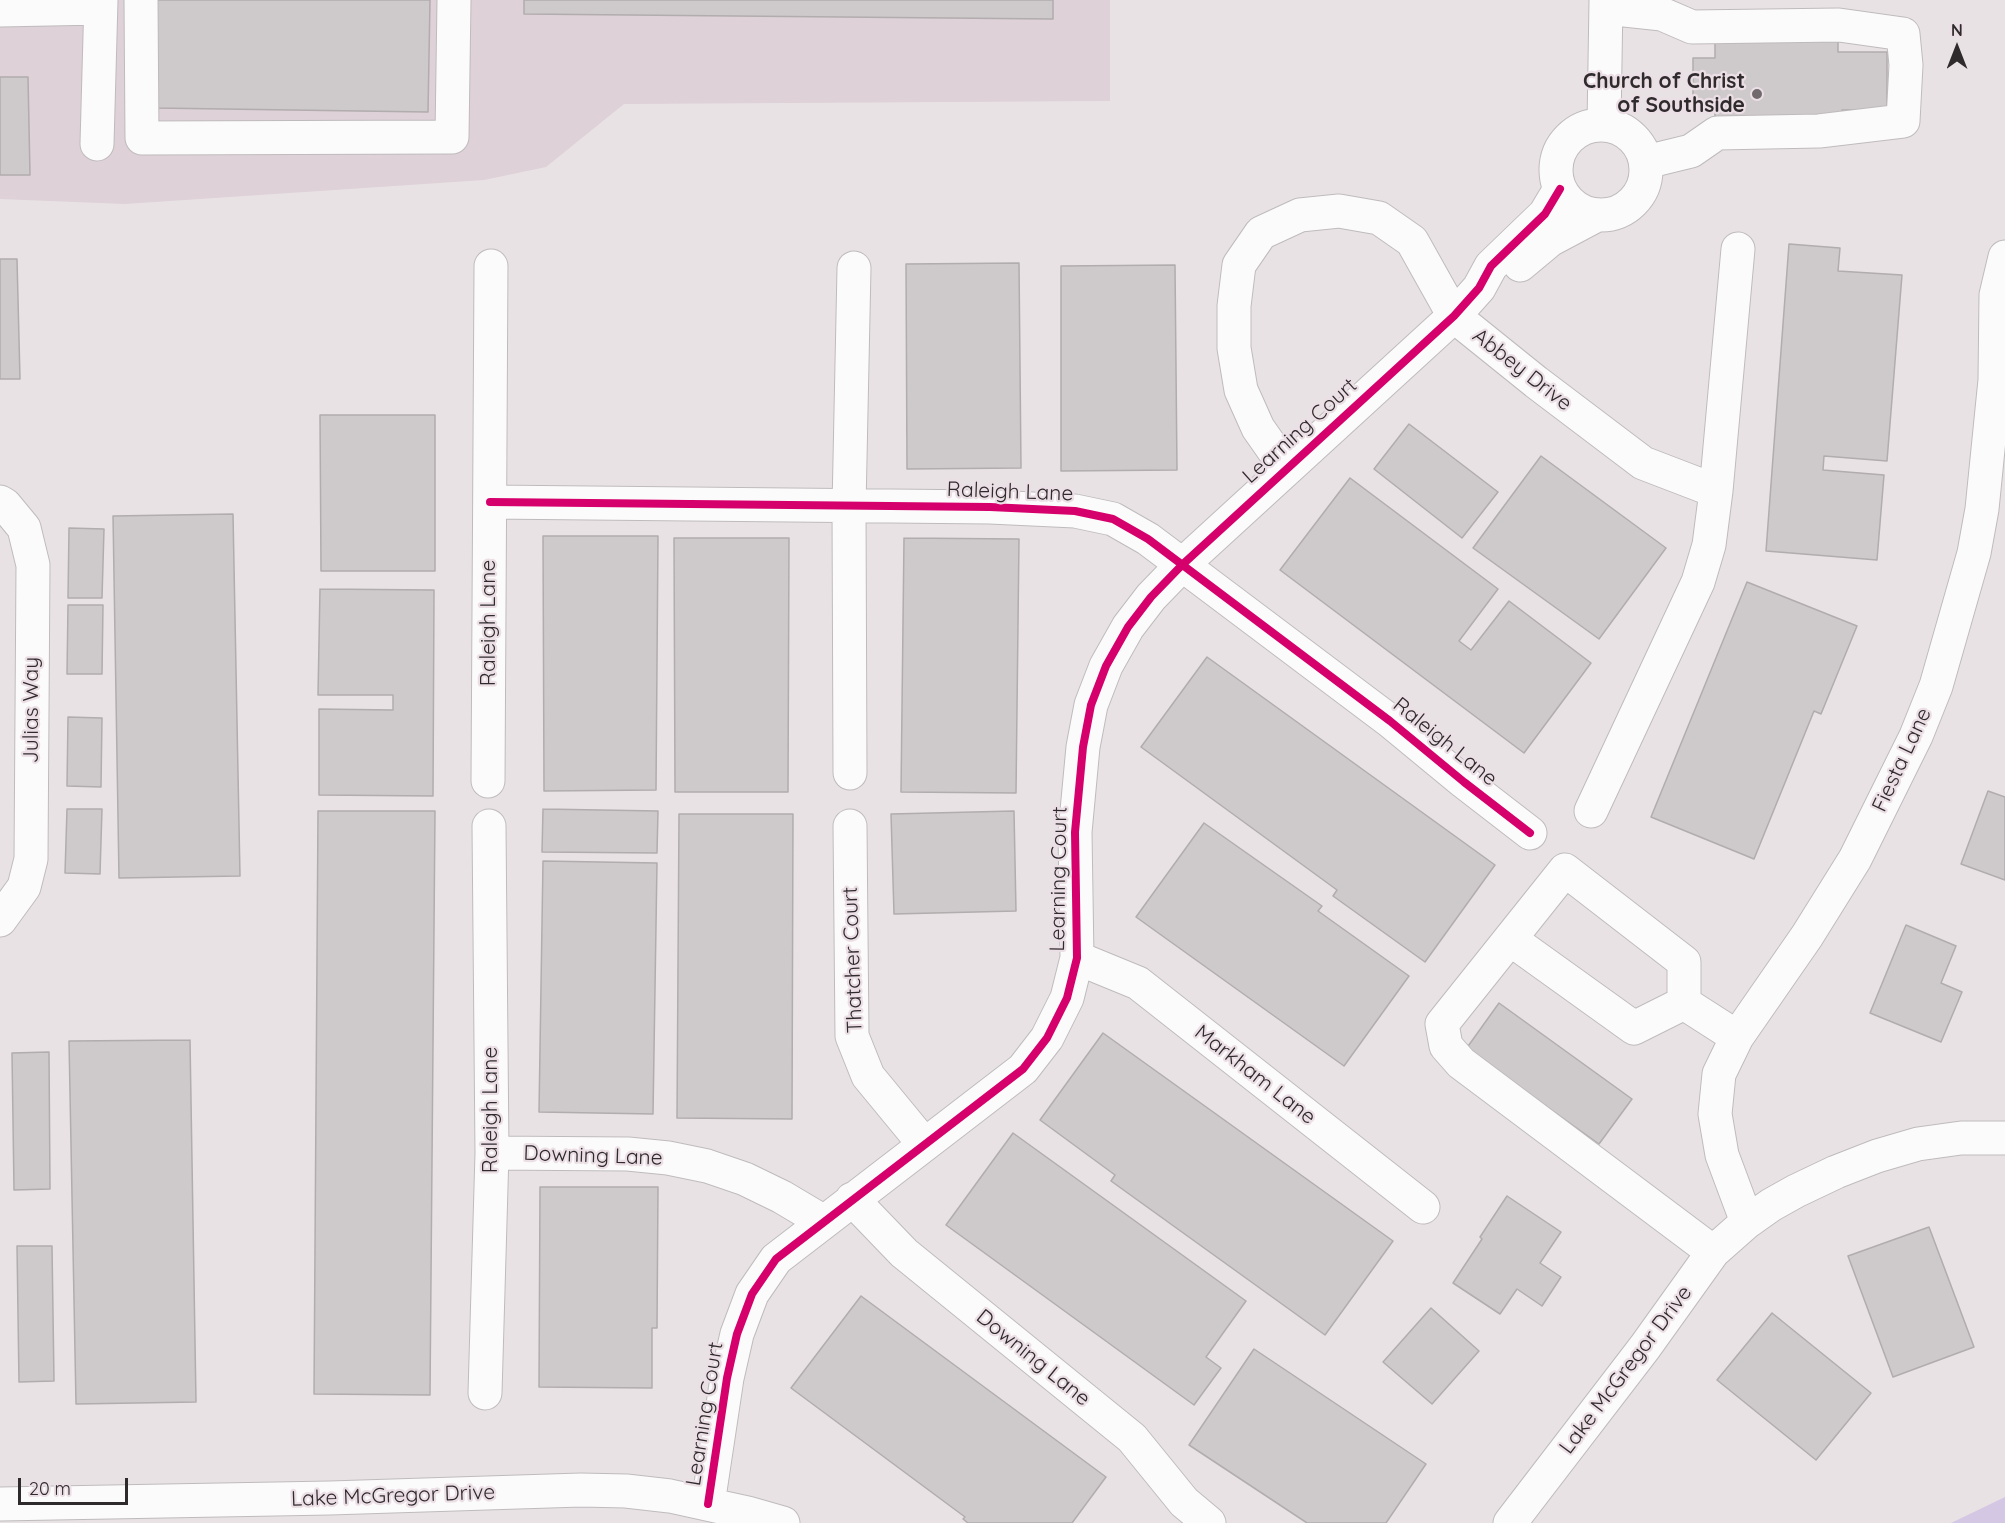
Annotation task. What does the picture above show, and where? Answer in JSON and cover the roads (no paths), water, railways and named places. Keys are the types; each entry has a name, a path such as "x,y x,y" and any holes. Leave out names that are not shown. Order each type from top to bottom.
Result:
{"street":[{"path":"141,0 142,138 452,137 454,0"},
{"path":"0,10 100,4 97,144"},
{"path":"1597,215 1588,214 1575,207 1564,196 1557,183 1558,154 1565,142 1577,132 1590,126 1605,125 1619,129 1631,136 1646,162 1691,151 1717,133 1819,131 1903,121 1906,65 1903,34 1839,25 1692,27 1662,14 1606,4 1605,125"},
{"name":"Learning Court","path":"1479,288 1505,277 1550,240 1597,215 1604,216 1619,212 1632,204 1644,184 1646,162"},
{"name":"Learning Court","path":"708,1504 737,1334 752,1294 776,1259 1023,1069 1047,1038 1067,998 1077,958 1076,832 1083,747 1091,705 1106,666 1128,627 1151,597 1182,565 1454,316 1479,288 1491,266 1545,214 1560,189"},
{"name":"Abbey Drive","path":"1286,468 1258,428 1241,390 1234,348 1234,306 1239,265 1261,233 1300,215 1340,212 1379,218 1412,241 1454,316 1643,463 1716,491"},
{"path":"1591,811 1698,582 1708,545 1716,491 1738,249"},
{"name":"Fiesta Lane","path":"1747,1222 1722,1155 1715,1114 1719,1074 1737,1037 1807,936 1855,859 1916,736 1936,686 1974,553 1982,509 1995,380 1996,295 2005,257"},
{"name":"Raleigh Lane","path":"488,781 491,266"},
{"path":"850,772 849,507 854,268"},
{"name":"Julias Way","path":"0,502 24,528 33,565 32,859 24,887 0,920"},
{"name":"Raleigh Lane","path":"490,502 990,507 1075,511 1113,519 1148,539 1390,721 1530,833"},
{"name":"Raleigh Lane","path":"485,1393 492,1154 489,826"},
{"name":"Thatcher Court","path":"850,826 852,1036 868,1076 924,1144"},
{"path":"1684,1003 1684,962 1565,870 1442,1024 1446,1046 1461,1063 1713,1252"},
{"path":"1510,939 1634,1028 1684,1003"},
{"name":"Markham Lane","path":"1077,958 1138,983 1424,1207"},
{"path":"1684,1003 1737,1037"},
{"name":"Lake McGregor Drive","path":"1510,1523 1645,1347 1713,1252 1747,1222 1796,1191 1877,1156 1918,1144 1961,1138 2005,1138"},
{"name":"Downing Lane","path":"492,1154 628,1154 668,1158 707,1166 745,1179 782,1197 824,1222"},
{"name":"Downing Lane","path":"852,1199 904,1254 1132,1438 1184,1502 1209,1523"},
{"name":"Lake McGregor Drive","path":"3,1510 331,1511 581,1490 626,1491 670,1496 783,1523"}],"place":[{"name":"Church of Christ of Southside","path":"1757,94"}]}
